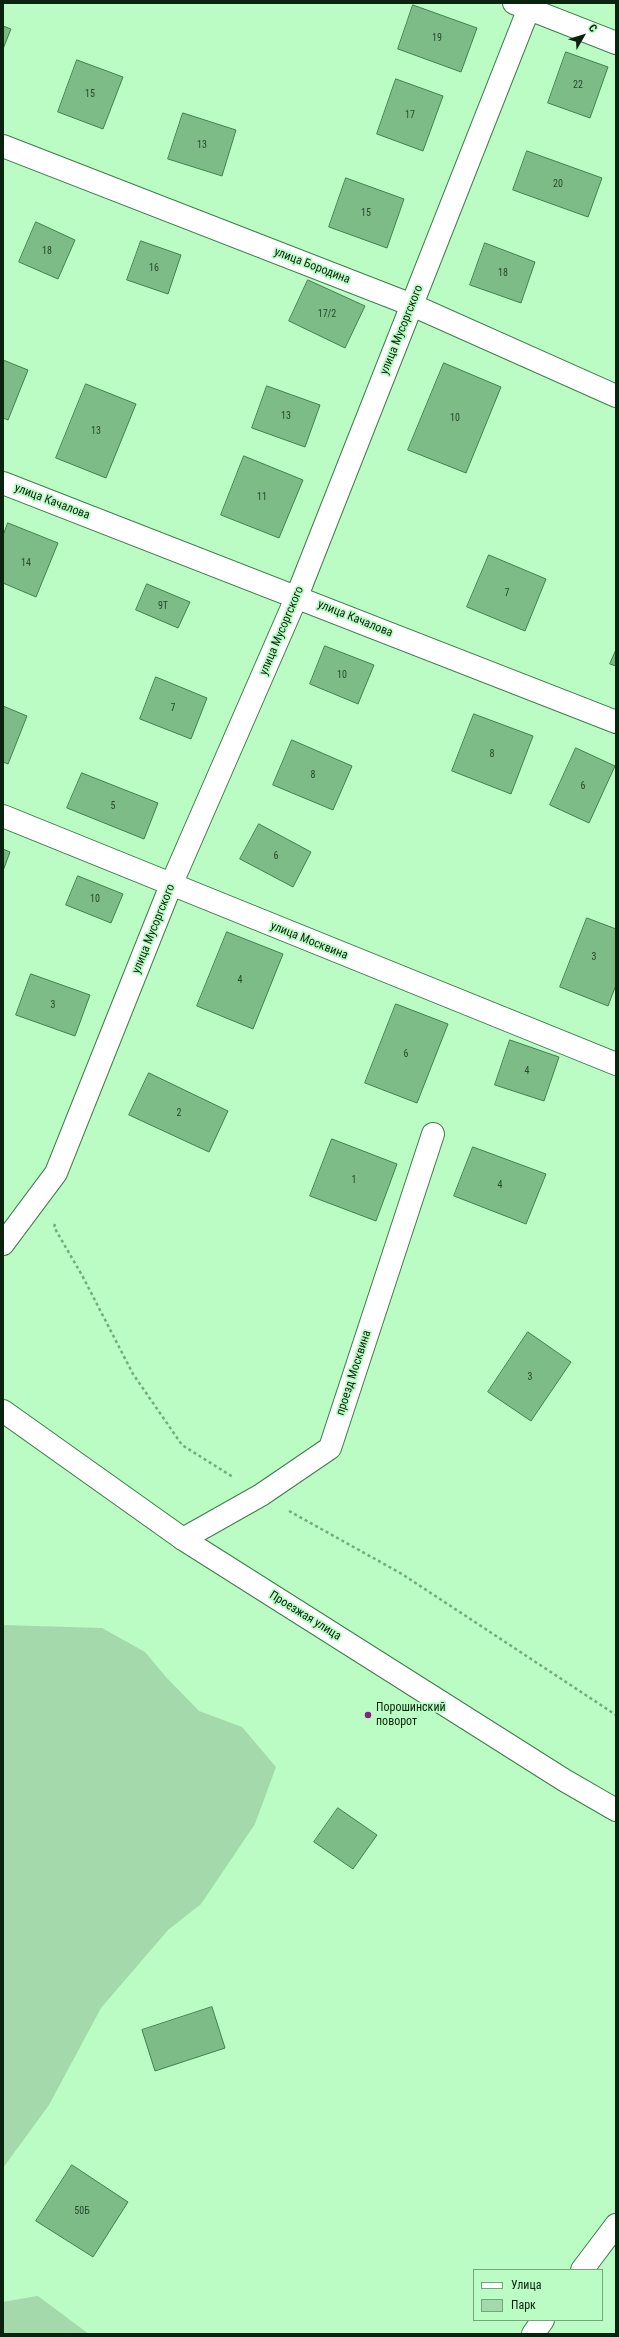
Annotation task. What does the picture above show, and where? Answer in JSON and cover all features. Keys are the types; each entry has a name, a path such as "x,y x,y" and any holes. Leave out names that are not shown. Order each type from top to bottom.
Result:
{"street":[{"path":"524,5 616,43"},
{"name":"улица Мусоргского","path":"3,1244 56,1173 172,885 297,596 412,305 524,5"},
{"name":"улица Бородина","path":"3,146 412,305 616,396"},
{"name":"улица Качалова","path":"3,483 297,596 616,722"},
{"name":"улица Москвина","path":"3,816 616,1064"},
{"name":"проезд Москвина","path":"183,1539 261,1495 330,1448 433,1134"},
{"name":"Проезжая улица","path":"3,1411 183,1539 564,1780 616,1810"},
{"path":"583,2269 616,2225"},
{"path":"533,2334 543,2321"}],"green space":[{"path":"3,1625 102,1628 145,1652 166,1677 199,1711 242,1727 276,1767 255,1824 201,1904 168,1930 101,2008 49,2105 3,2168"},
{"path":"38,2296 89,2334 3,2334 3,2302"}],"building":[{"path":"413,5 477,28 461,72 398,49"},
{"path":"3,26 11,29 3,49"},
{"path":"566,52 608,67 590,118 548,103"},
{"path":"77,60 123,77 103,129 58,112"},
{"path":"396,79 443,96 423,151 377,134"},
{"path":"183,113 236,130 222,176 168,159"},
{"path":"527,151 602,178 588,217 513,190"},
{"path":"346,178 404,199 387,248 329,227"},
{"path":"36,222 75,240 58,279 19,262"},
{"path":"141,241 181,255 168,294 127,280"},
{"path":"485,243 535,262 521,303 470,285"},
{"path":"308,280 365,306 345,348 289,321"},
{"path":"3,360 28,370 8,420 3,418"},
{"path":"444,363 501,387 466,473 408,450"},
{"path":"86,384 136,404 106,478 56,458"},
{"path":"267,386 320,405 305,447 252,428"},
{"path":"244,456 303,480 279,538 221,515"},
{"path":"8,523 58,543 36,597 3,583 3,536"},
{"path":"489,555 546,579 525,631 467,607"},
{"path":"147,584 190,602 178,628 136,610"},
{"path":"325,646 374,665 358,704 310,684"},
{"path":"616,650 616,666 610,664"},
{"path":"156,677 207,698 191,739 140,719"},
{"path":"3,706 27,716 8,764 3,762"},
{"path":"474,714 533,736 511,794 452,771"},
{"path":"292,740 352,766 333,810 273,785"},
{"path":"576,748 615,766 589,823 550,805"},
{"path":"82,773 158,803 144,839 67,808"},
{"path":"259,824 311,852 293,887 240,859"},
{"path":"3,849 10,852 3,871"},
{"path":"78,876 123,894 111,923 66,905"},
{"path":"587,918 616,929 616,985 608,1006 560,987"},
{"path":"227,932 283,954 253,1029 197,1006"},
{"path":"31,974 90,995 75,1036 16,1015"},
{"path":"396,1004 448,1024 417,1103 365,1083"},
{"path":"510,1040 559,1057 544,1101 495,1085"},
{"path":"149,1073 228,1111 209,1152 129,1115"},
{"path":"332,1139 397,1164 376,1221 310,1196"},
{"path":"473,1147 546,1174 526,1224 454,1196"},
{"path":"528,1332 571,1362 531,1421 488,1392"},
{"path":"338,1808 377,1835 353,1869 314,1842"},
{"path":"212,2007 225,2048 155,2071 142,2030"},
{"path":"72,2165 128,2202 93,2257 36,2221"}],"place":[{"name":"Порошинский поворот","path":"368,1715"}]}
